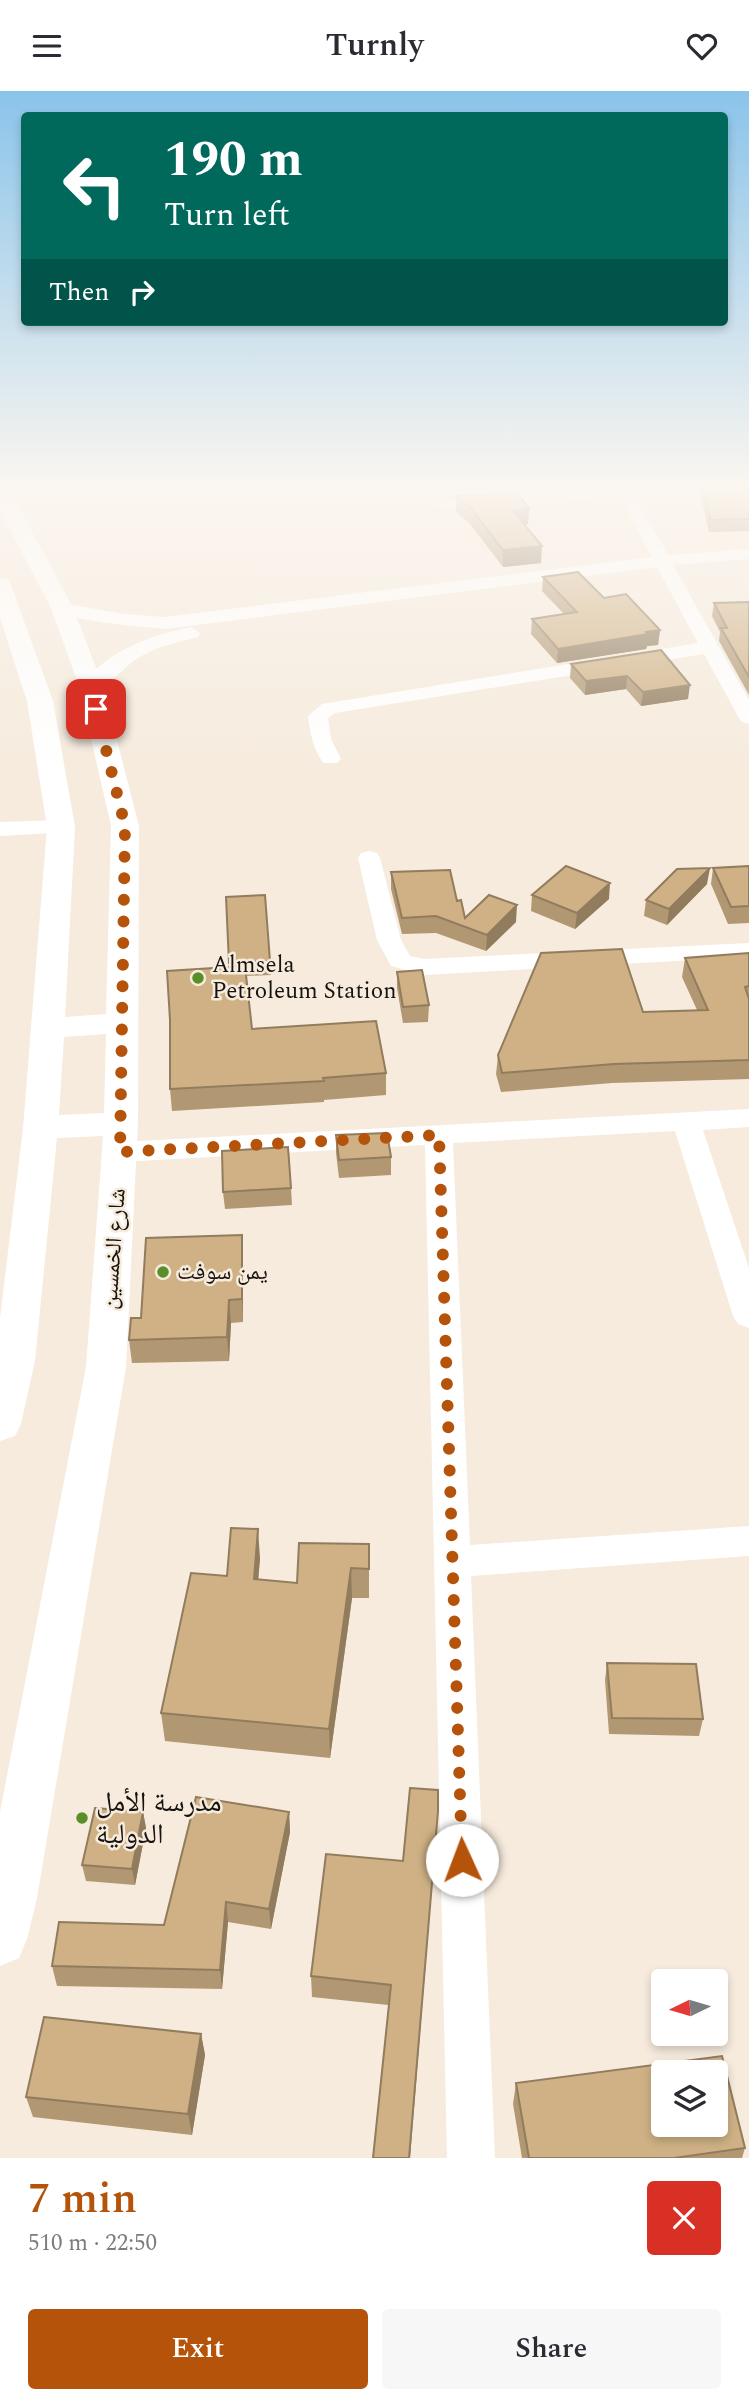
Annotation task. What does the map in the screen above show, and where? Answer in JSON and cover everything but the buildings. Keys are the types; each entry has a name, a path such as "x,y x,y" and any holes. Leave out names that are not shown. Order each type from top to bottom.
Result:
{"main road":[{"name":"شارع الخمسين","path":"0,1939 10,1898 106,1367 120,1137 125,826 91,686 62,608 49,582"},
{"path":"0,585 40,701 61,827 41,1128 15,1361 0,1424"},
{"path":"47,1028 121,1023"},
{"path":"41,1128 120,1137"}],"street":[{"path":"62,608 167,630 543,582"},
{"path":"674,582 749,718"},
{"path":"91,686 127,653 167,630"},
{"path":"330,759 321,739 318,716 329,708 709,647"},
{"path":"0,829 61,827"},
{"path":"369,858 389,940 400,961 424,967 749,950"},
{"path":"120,1137 439,1135 749,1118"},
{"path":"686,1121 749,1315"},
{"path":"439,1135 471,2158"},
{"path":"453,1562 749,1541"}],"place":[{"name":"Almsela Petroleum Station","path":"198,978"},
{"name":"يمن سوفت","path":"163,1272"},
{"name":"مدرسة الأمل الدولية","path":"82,1818"}],"route":[{"path":"96,709 125,826 120,1152 439,1135 462,1860"}]}
